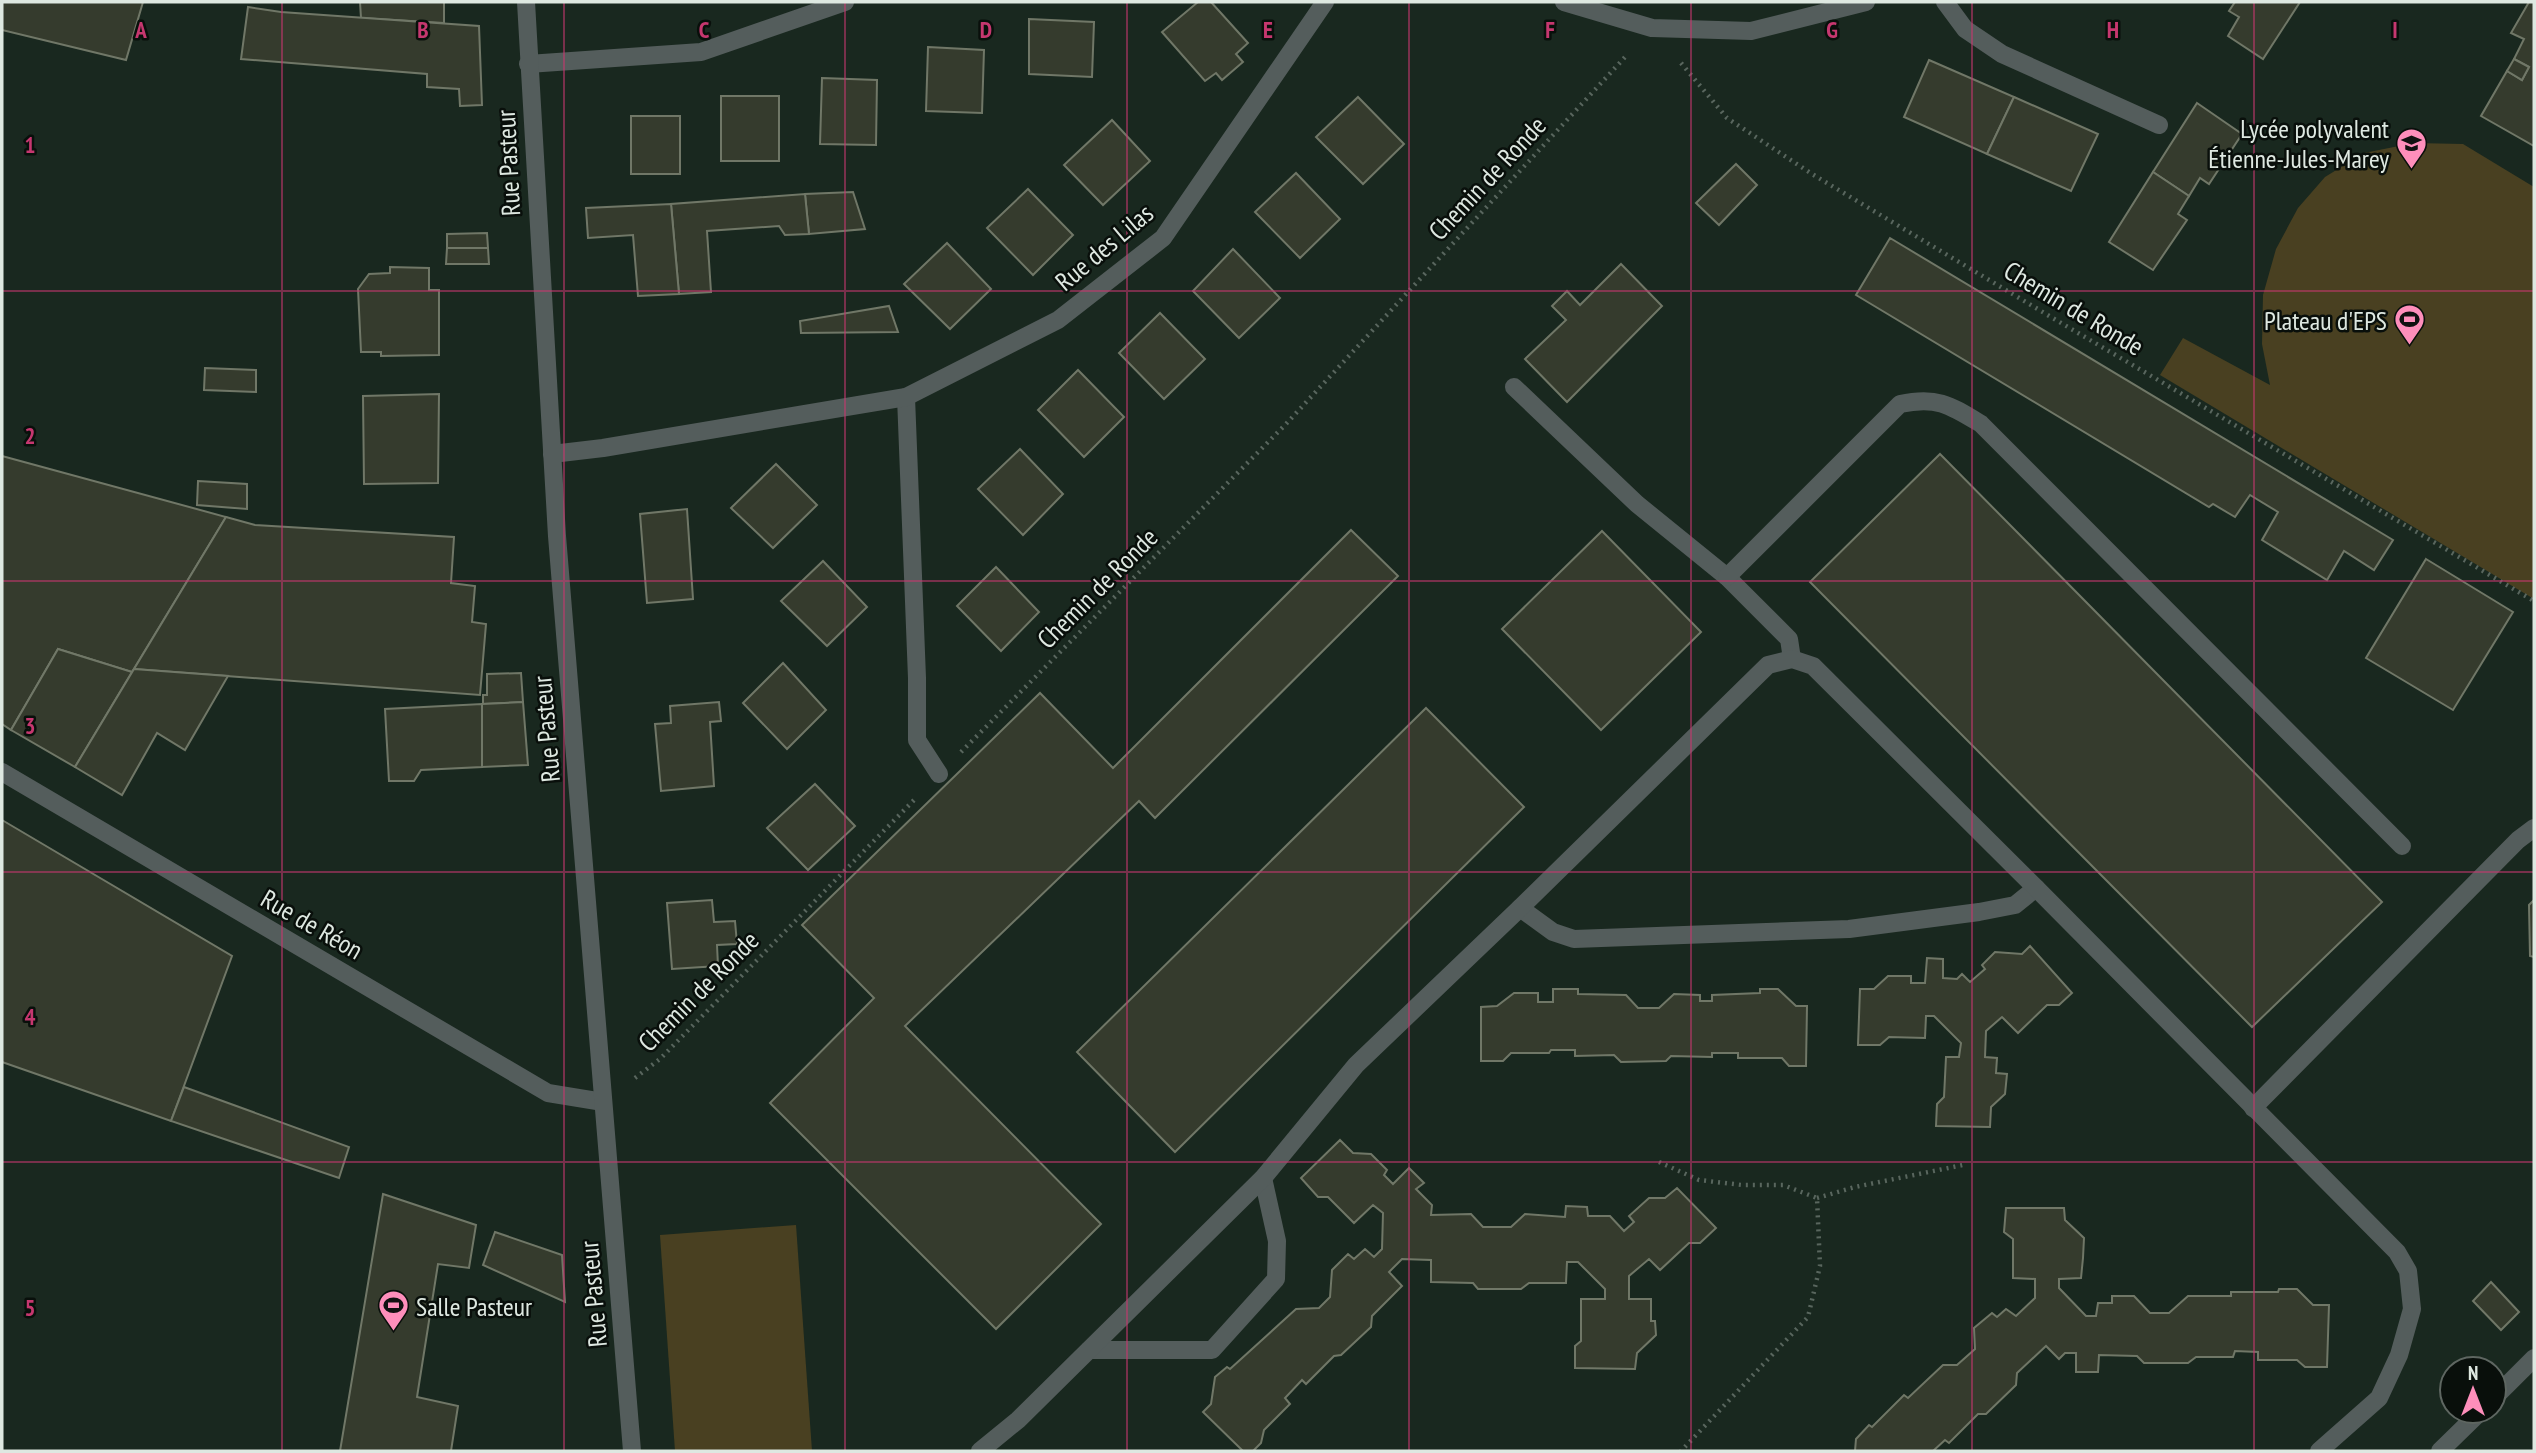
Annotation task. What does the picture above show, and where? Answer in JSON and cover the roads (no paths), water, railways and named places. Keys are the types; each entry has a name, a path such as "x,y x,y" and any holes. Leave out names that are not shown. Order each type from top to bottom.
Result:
{"street":[{"name":"Rue Pasteur","path":"526,2 552,454 632,1451"},
{"path":"528,64 701,52 845,2"},
{"name":"Rue des Lilas","path":"552,454 603,448 906,397 1058,320 1163,238 1325,2"},
{"path":"1563,2 1652,28 1751,31 1866,2"},
{"path":"1945,2 1965,29 2002,54 2159,125"},
{"path":"1514,387 1637,504 1727,577 1789,639 1792,659"},
{"path":"906,397 916,740 939,774"},
{"path":"1727,577 1900,404 1922,400 1951,406 1980,424 2402,846"},
{"path":"980,1451 1018,1420 1264,1178 1356,1065 1768,665 1792,659 1813,666 2396,1252 2408,1271 2412,1309 2399,1355 2379,1398 2319,1451"},
{"name":"Rue de Réon","path":"2,772 548,1093 603,1102"},
{"path":"2253,1108 2518,840 2534,828"},
{"path":"1520,908 1553,932 1574,939 1849,929 2015,905 2036,888"},
{"path":"1089,1350 1212,1350 1276,1279 1277,1241 1264,1178"},
{"path":"2508,1384 2534,1358"},
{"path":"2440,1451 2467,1425"}],"place":[{"name":"Lycée polyvalent Étienne-Jules-Marey","path":"2412,170"},
{"name":"Plateau d'EPS","path":"2410,347"},
{"name":"Salle Pasteur","path":"393,1333"}]}
